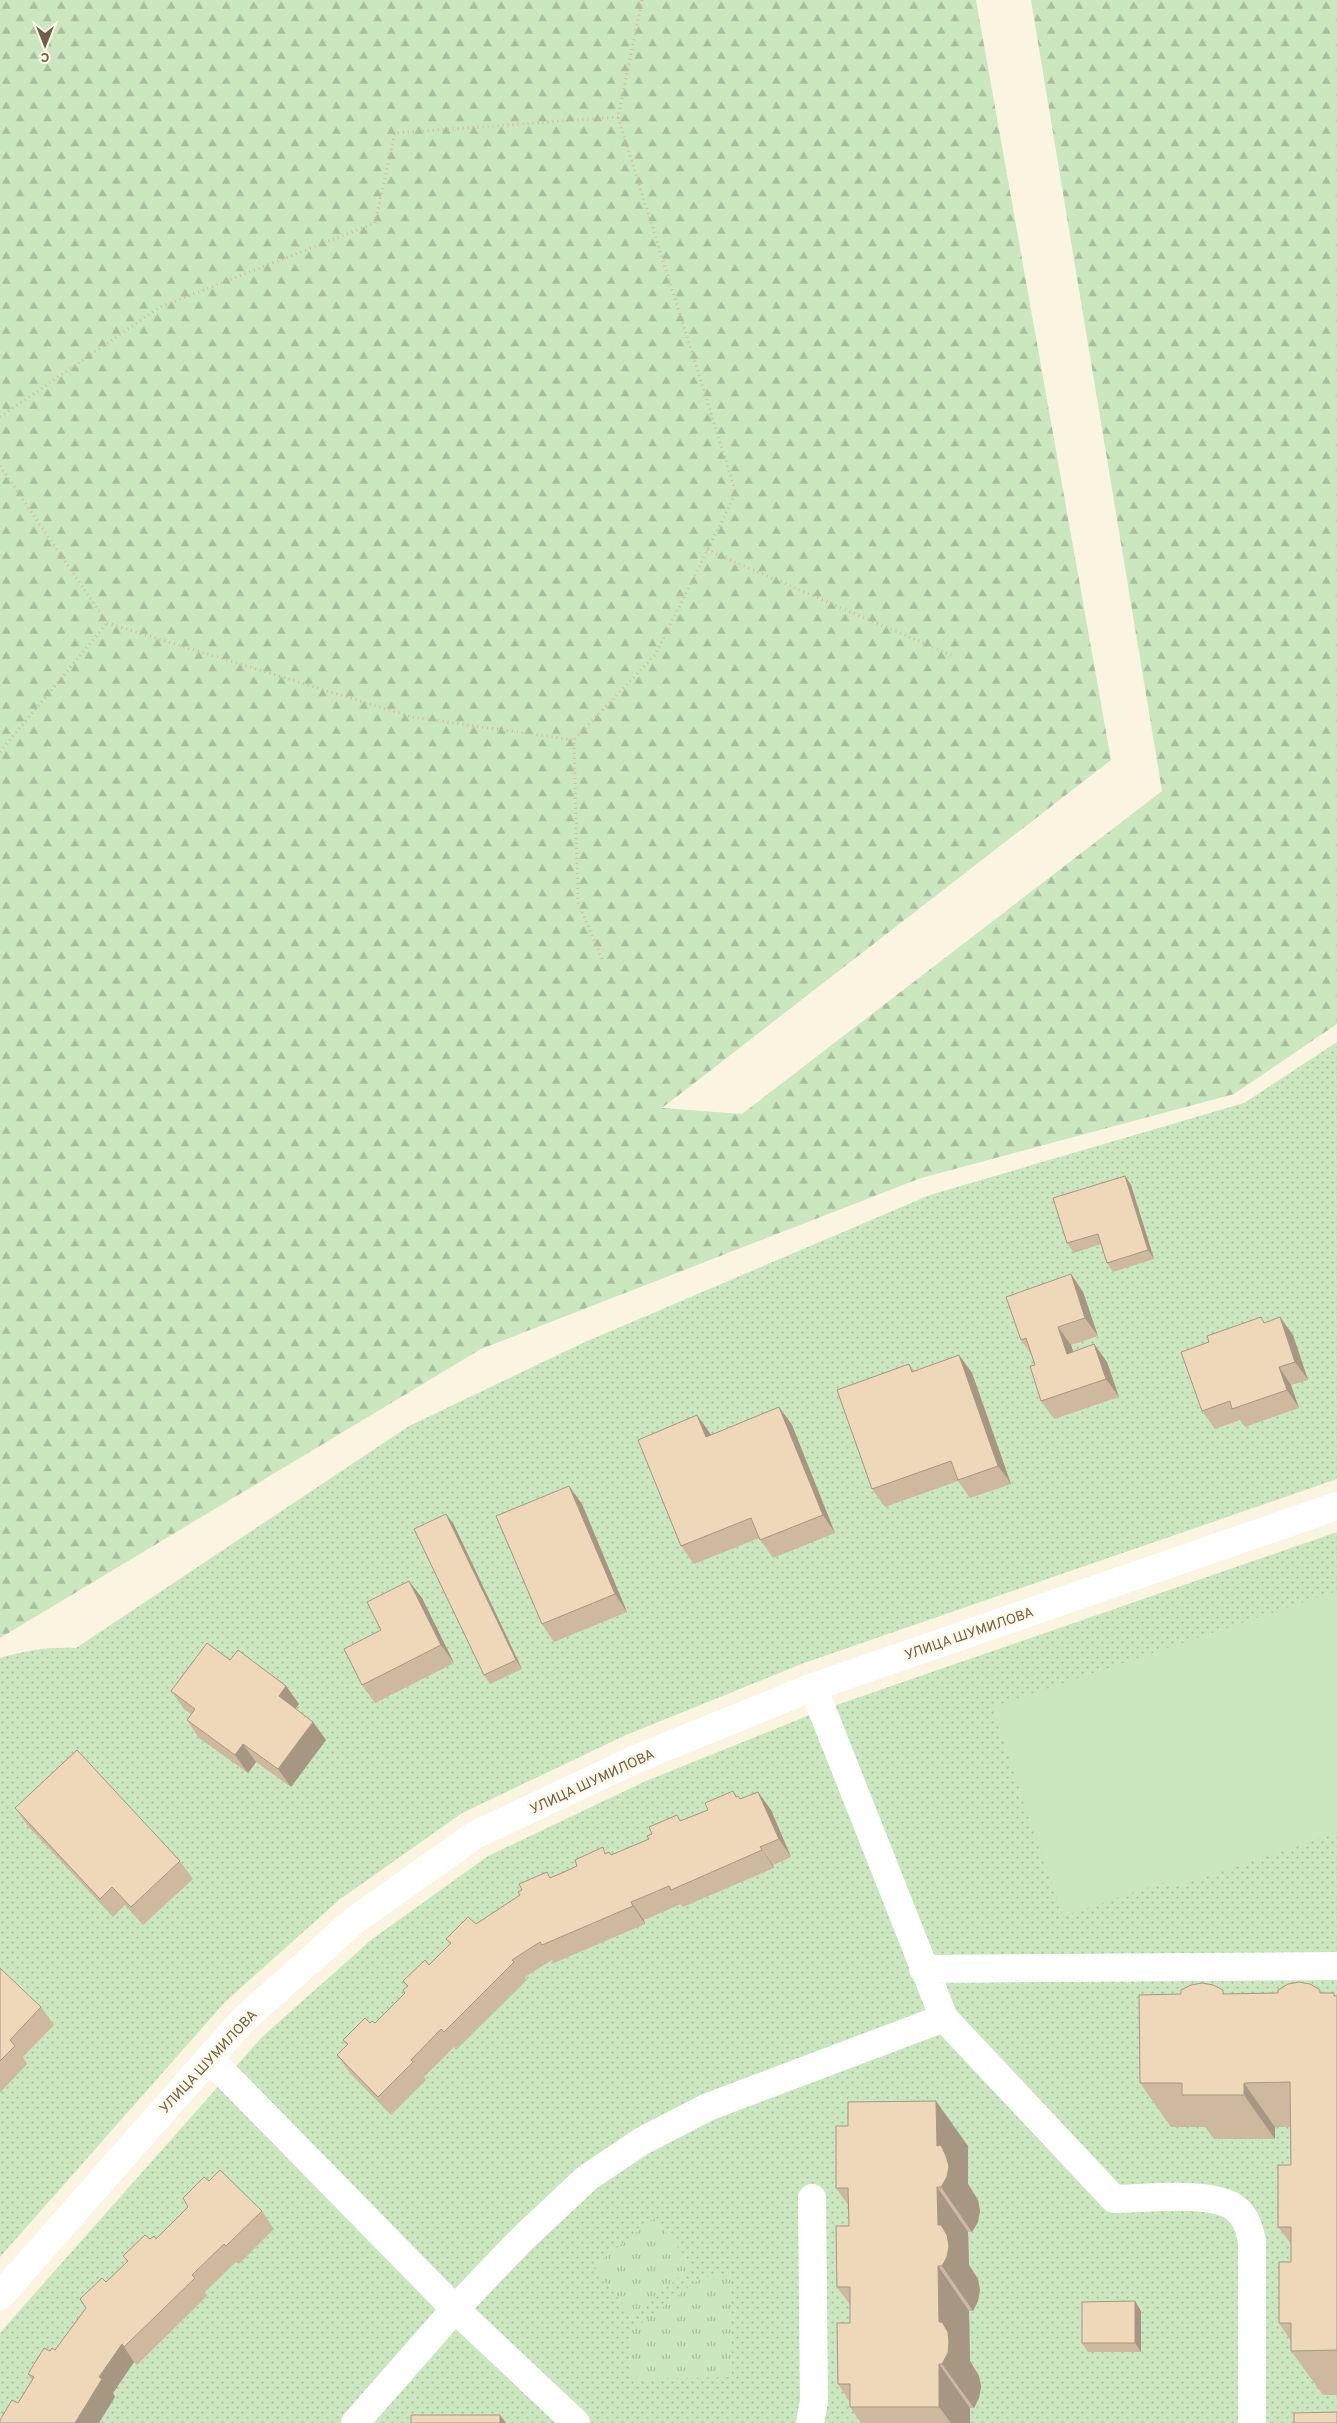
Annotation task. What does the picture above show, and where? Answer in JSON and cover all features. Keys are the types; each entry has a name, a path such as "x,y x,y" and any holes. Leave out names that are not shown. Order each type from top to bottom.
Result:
{"street":[{"name":"УЛИЦА ШУМИЛОВА","path":"0,2296 243,2020 356,1920 475,1835 636,1759 813,1687 1337,1506"},
{"path":"813,1687 944,2018 1114,2200 1206,2197 1223,2200 1236,2208 1247,2223 1252,2241 1252,2423"},
{"path":"923,1969 1337,1966"},
{"path":"355,2423 455,2309 520,2240 587,2178 642,2141 708,2107 944,2018"},
{"path":"209,2058 455,2309 576,2423"},
{"path":"810,2423 814,2401 812,2198"}],"path":[{"path":"602,959 578,902 574,740 655,655 736,494 618,117 642,0"},
{"path":"0,417 160,307 375,223 395,133 618,117"},
{"path":"0,466 107,623 412,716 574,740"},
{"path":"707,550 951,655"},
{"path":"0,752 107,623"}],"green space":[{"path":"0,0 976,0 1111,760 662,1108 742,1114 1162,791 1031,0 1337,0 1337,1024 1234,1094 921,1178 481,1349 0,1638"},
{"path":"1337,1042 1337,1479 804,1663 626,1735 462,1813 339,1900 225,2002 0,2257 0,1658 38,1650 76,1648 409,1426 585,1342 930,1195 1244,1103"},
{"path":"1337,1532 1337,2423 0,2423 0,2334 5,2327 261,2038 371,1940 488,1856 646,1781 822,1710"},
{"path":"1337,1591 1337,1832 1171,1888 1168,1881 1063,1916 992,1707"},
{"path":"654,2218 693,2266 632,2315 593,2267"},
{"path":"731,2276 732,2377 630,2379 630,2332 702,2277"}],"building":[{"path":"1125,1176 1148,1250 1107,1263 1098,1234 1067,1243 1053,1198"},
{"path":"1071,1274 1085,1318 1058,1327 1067,1354 1094,1344 1106,1379 1041,1401 1030,1366 1035,1365 1026,1338 1021,1340 1006,1297"},
{"path":"1261,1317 1264,1323 1280,1317 1295,1362 1279,1367 1287,1390 1232,1409 1230,1401 1202,1411 1181,1352 1209,1342 1207,1336"},
{"path":"959,1355 998,1466 958,1480 951,1461 872,1489 837,1390 909,1364 912,1372"},
{"path":"779,1407 823,1515 760,1540 751,1518 681,1546 638,1440 697,1415 706,1437"},
{"path":"569,1486 615,1594 542,1624 496,1516"},
{"path":"446,1514 516,1660 484,1675 414,1529"},
{"path":"409,1581 441,1645 362,1685 344,1649 381,1630 367,1602"},
{"path":"207,1643 230,1660 238,1650 286,1686 279,1696 313,1722 278,1769 243,1744 235,1755 187,1720 195,1709 171,1691"},
{"path":"77,1750 180,1861 131,1907 112,1887 100,1899 15,1808"},
{"path":"733,1791 736,1797 738,1796 740,1799 758,1792 779,1839 760,1847 762,1850 671,1890 669,1886 631,1902 633,1906 542,1945 540,1942 512,1960 514,1962 444,2032 441,2029 411,2060 413,2062 378,2097 337,2055 348,2044 343,2040 365,2018 370,2023 372,2021 375,2023 405,1993 403,1990 408,1986 403,1981 425,1960 429,1965 451,1943 446,1939 468,1917 476,1924 520,1895 518,1892 522,1890 519,1884 547,1872 550,1878 564,1872 577,1866 575,1860 603,1847 605,1854 609,1852 611,1855 649,1839 647,1836 652,1834 649,1827 677,1815 680,1821 708,1810 705,1803"},
{"path":"0,1968 41,2007 10,2040 15,2046 0,2061"},
{"path":"1299,1982 1310,1984 1320,1990 1320,1993 1334,1993 1334,1996 1337,1996 1337,2350 1291,2351 1291,2323 1279,2323 1279,2262 1291,2262 1291,2227 1278,2227 1278,2165 1291,2165 1290,2082 1244,2083 1244,2095 1182,2095 1182,2083 1140,2083 1139,1995 1181,1994 1181,1990 1191,1985 1202,1983 1213,1985 1223,1990 1223,1994 1278,1993 1278,1990 1288,1984"},
{"path":"936,2101 937,2146 941,2145 949,2166 947,2177 941,2187 937,2187 938,2225 941,2225 947,2235 949,2246 947,2257 942,2266 938,2266 939,2322 942,2322 948,2332 949,2342 948,2353 942,2364 939,2364 939,2407 850,2407 850,2384 838,2384 837,2323 850,2323 850,2287 837,2287 836,2226 849,2226 848,2188 836,2188 836,2126 848,2126 848,2102"},
{"path":"220,2170 262,2211 226,2246 224,2244 192,2275 195,2278 124,2347 122,2344 99,2377 102,2379 75,2423 0,2423 12,2400 18,2403 34,2377 28,2374 44,2348 50,2351 52,2348 55,2350 86,2308 80,2299 102,2278 106,2282 128,2261 123,2256 145,2235 150,2239 154,2236 156,2239 188,2207 183,2198 204,2177 209,2181"},
{"path":"1135,2301 1135,2343 1082,2343 1082,2302"},
{"path":"1337,2412 1337,2423 1294,2423 1294,2413"},
{"path":"411,2415 500,2415 500,2423 411,2423"}]}
